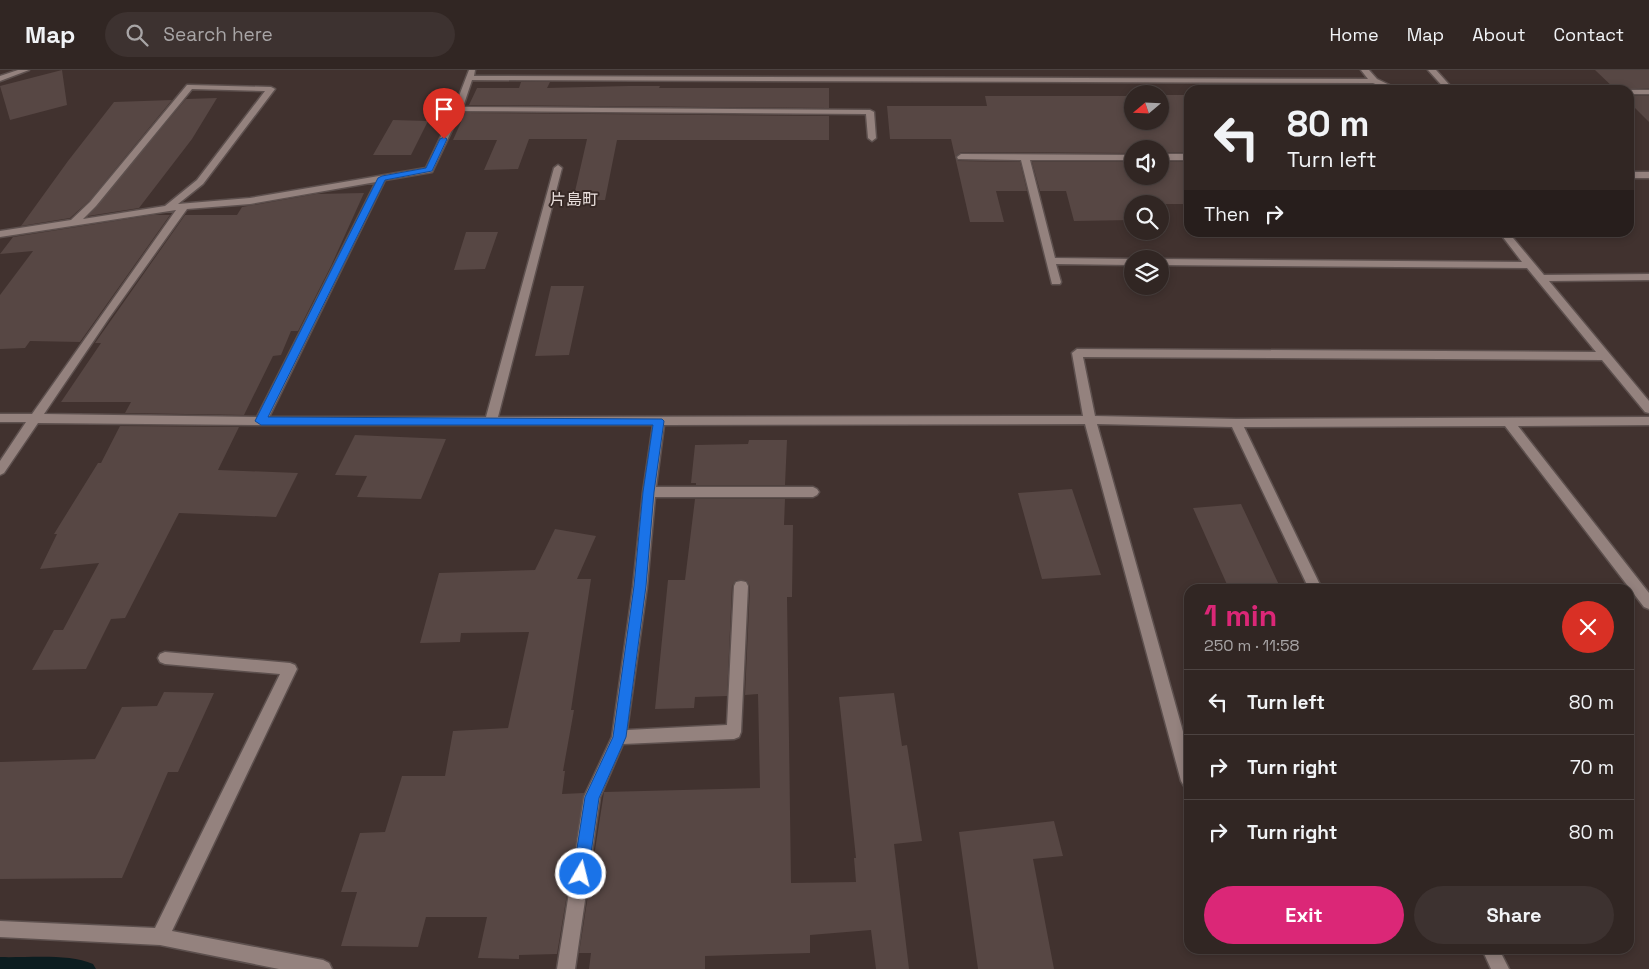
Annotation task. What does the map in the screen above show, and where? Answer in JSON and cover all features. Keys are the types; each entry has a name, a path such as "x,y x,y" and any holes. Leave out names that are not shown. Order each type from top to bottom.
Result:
{"street":[{"path":"0,79 26,70"},
{"path":"1365,70 1374,81"},
{"path":"1432,70 1446,85"},
{"path":"0,234 169,207 250,201 429,170 458,109 471,74 1374,81 1384,85"},
{"path":"75,221 93,204 190,87 271,89 200,182 169,207"},
{"path":"1634,92 1649,92"},
{"path":"458,109 870,112 872,138"},
{"path":"960,157 1124,157"},
{"path":"1025,157 1056,282"},
{"path":"1169,157 1184,157"},
{"path":"491,421 558,168"},
{"path":"1634,175 1649,175"},
{"path":"261,421 382,178"},
{"path":"0,470 105,316 184,206"},
{"path":"1507,237 1649,409"},
{"path":"1051,261 1124,262"},
{"path":"1169,262 1529,265"},
{"path":"1541,278 1649,277"},
{"path":"1184,763 1090,420 1077,353 1605,356"},
{"path":"0,418 261,421 1090,420 1236,423 1649,421"},
{"path":"566,969 592,797 619,737 640,586 649,492 659,421"},
{"path":"1508,421 1649,603"},
{"path":"1236,423 1314,584"},
{"path":"649,492 813,492"},
{"path":"619,737 734,732 741,586"},
{"path":"160,937 290,669 165,658"},
{"path":"0,929 160,937 323,969"},
{"path":"1492,954 1500,969"}],"building":[{"path":"62,70 67,105 10,120 0,86"},
{"path":"1595,70 1649,70 1649,88 1634,89 1634,85 1611,85"},
{"path":"521,82 550,82 547,88 660,86 659,88 829,88 829,108 469,105 477,88 519,88"},
{"path":"1169,95 1184,95 1184,152 1169,152 1169,140 1124,140 1124,153 961,152 956,156 958,161 1020,162 1027,191 996,191 1004,222 970,222 951,139 890,139 887,106 987,106 985,96 1124,96 1124,130 1169,130"},
{"path":"1634,96 1649,96 1649,122 1634,107"},
{"path":"217,98 192,139 139,208 88,216 186,99"},
{"path":"172,100 89,201 70,218 21,226 114,102"},
{"path":"465,113 829,116 829,140 617,140 605,200 573,200 587,139 529,139 518,169 484,170 497,140 453,140"},
{"path":"393,120 428,121 411,155 373,155"},
{"path":"1032,162 1124,162 1124,185 1169,185 1169,162 1184,162 1184,204 1169,204 1169,195 1124,195 1124,220 1074,221 1066,191 1040,191"},
{"path":"364,193 331,266 298,331 291,331 281,355 273,356 244,415 125,413 131,402 61,402 101,343 95,343 185,215 237,215 242,207 316,194"},
{"path":"153,215 170,215 80,342 30,341 25,348 0,349 0,295 33,251 0,254 13,237"},
{"path":"466,232 498,232 485,269 454,270"},
{"path":"551,286 584,286 569,355 535,356"},
{"path":"120,426 239,427 218,470 298,473 276,517 179,513 125,618 111,619 86,669 32,670 54,630 63,630 99,563 40,569 57,534 54,534 98,463 101,463"},
{"path":"355,435 446,439 421,499 357,497 367,476 335,475"},
{"path":"749,440 787,440 785,485 696,485 696,483 691,483 695,445 748,444"},
{"path":"1072,489 1101,575 1042,579 1018,493"},
{"path":"695,499 785,499 784,525 793,525 792,597 787,597 791,883 856,882 854,858 856,858 839,697 894,693 902,746 907,745 922,841 894,844 909,969 876,969 871,930 810,935 810,953 705,956 705,969 589,969 591,953 579,953 604,792 760,788 758,694 745,695 750,586 746,580 736,580 732,586 727,696 695,697 694,708 655,709 668,580 685,580"},
{"path":"1241,504 1279,584 1227,584 1193,508"},
{"path":"555,529 596,536 577,579 591,579 571,710 574,710 563,771 565,771 562,794 584,793 557,954 519,955 519,959 478,958 487,917 426,917 418,947 341,946 357,892 341,892 360,833 385,832 402,776 445,776 453,731 508,728 529,632 461,633 460,642 420,643 439,573 535,570"},
{"path":"164,692 214,693 178,772 168,772 122,878 0,879 0,762 95,759 122,707 157,706"},
{"path":"1054,821 1063,856 1033,859 1054,969 978,969 959,832"}],"waterway":[{"path":"0,965 68,966 88,969"}],"district":[{"name":"片島町","path":"574,199"}],"route":[{"path":"444,139 429,170 382,178 261,421 659,421 649,492 640,586 619,737 592,797 581,874"}]}
